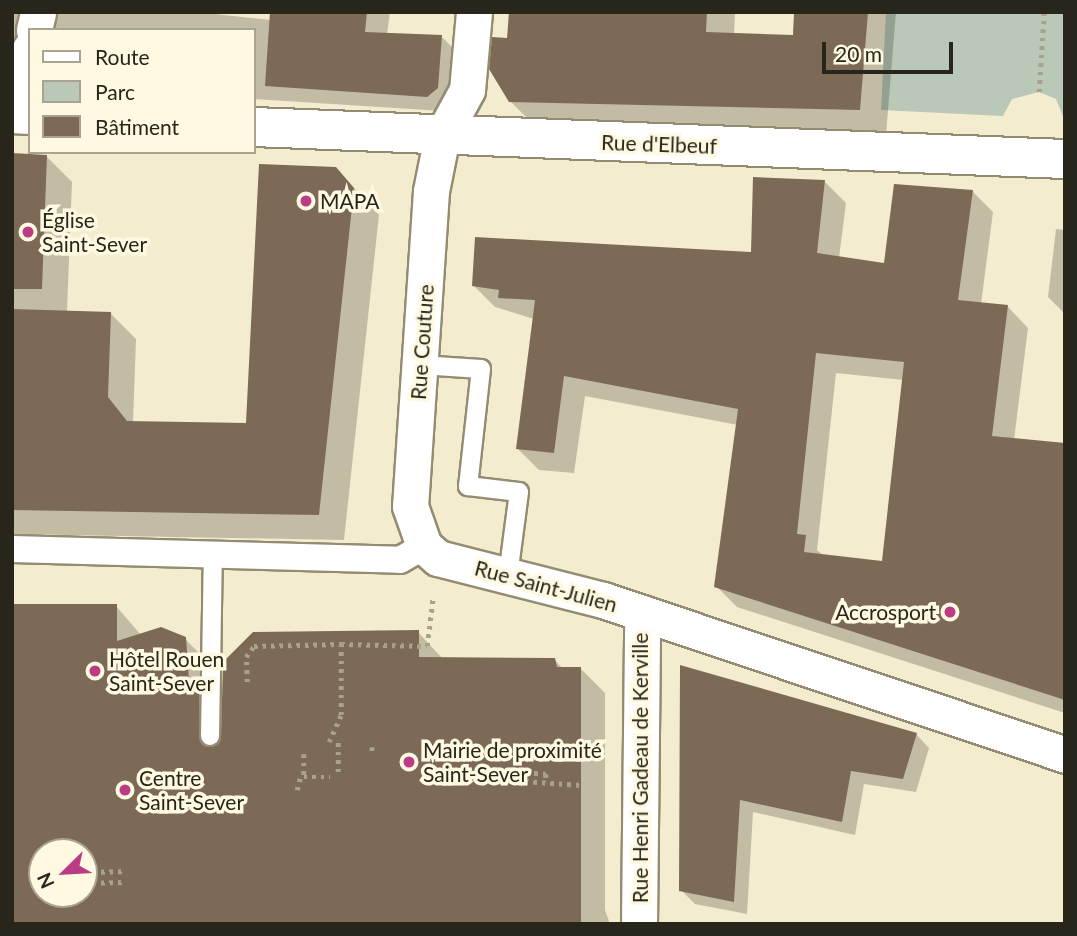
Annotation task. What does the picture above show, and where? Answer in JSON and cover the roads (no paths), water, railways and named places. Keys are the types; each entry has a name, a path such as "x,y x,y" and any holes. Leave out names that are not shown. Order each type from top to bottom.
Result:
{"street":[{"name":"Rue Couture","path":"431,552 410,506 431,191 442,136 467,90 474,12"},
{"path":"19,114 28,60"},
{"name":"Rue d'Elbeuf","path":"256,127 1065,159"},
{"path":"12,549 400,560 431,552"},
{"name":"Rue Saint-Julien","path":"431,552 642,613 1065,755"},
{"name":"Rue Henri Gadeau de Kerville","path":"639,924 642,613"}],"lane":[{"path":"421,365 481,369 468,486 519,492 508,575"},
{"path":"210,736 213,554"}],"place":[{"name":"MAPA","path":"306,201"},
{"name":"Église Saint-Sever","path":"28,232"},
{"name":"Accrosport","path":"950,612"},
{"name":"Hôtel Rouen Saint-Sever","path":"95,671"},
{"name":"Mairie de proximité Saint-Sever","path":"409,762"},
{"name":"Centre Saint-Sever","path":"125,790"}]}
